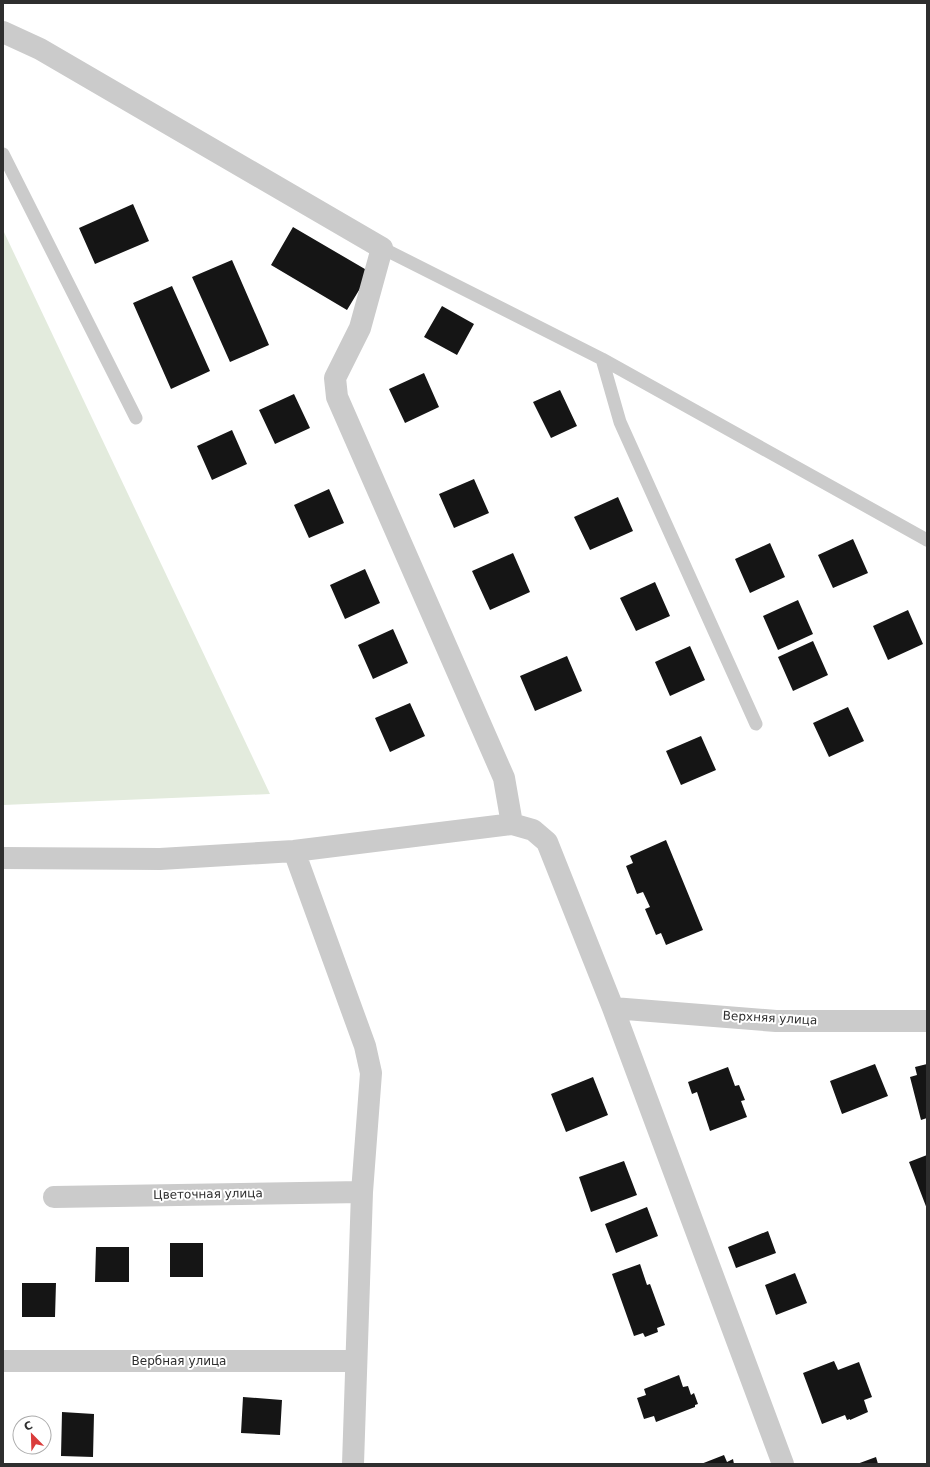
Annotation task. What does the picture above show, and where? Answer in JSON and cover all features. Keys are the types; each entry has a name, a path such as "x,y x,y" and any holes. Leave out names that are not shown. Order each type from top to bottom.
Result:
{"street":[{"path":"3,32 40,49 382,248 360,328 335,378 337,397 504,778 512,824"},
{"path":"3,858 160,859 294,851 512,824 532,830 547,842 613,1008 783,1464"},
{"path":"294,851 365,1046 371,1073 362,1192 353,1464"},
{"name":"Верхняя улица","path":"613,1008 776,1021 927,1021"},
{"name":"Цветочная улица","path":"54,1197 362,1192"},
{"name":"Вербная улица","path":"3,1361 356,1362"}],"lane":[{"path":"3,154 136,418"},
{"path":"382,248 602,360 927,540"},
{"path":"602,360 620,422 756,724"}],"shaded area":[{"path":"3,230 270,794 3,805"}],"building":[{"path":"133,204 149,241 95,264 79,228"},
{"path":"293,227 370,272 347,310 271,265"},
{"path":"232,260 269,345 230,362 192,277"},
{"path":"172,286 210,371 171,389 133,303"},
{"path":"442,306 474,324 457,355 424,337"},
{"path":"424,373 439,407 405,423 389,389"},
{"path":"560,390 577,426 551,438 533,402"},
{"path":"294,394 310,428 275,444 259,410"},
{"path":"232,430 247,464 212,480 197,446"},
{"path":"474,479 489,513 454,528 439,494"},
{"path":"329,489 344,523 309,538 294,505"},
{"path":"618,497 633,531 590,550 574,517"},
{"path":"853,539 868,573 833,588 818,555"},
{"path":"770,543 785,577 750,593 735,559"},
{"path":"513,553 530,592 490,610 472,571"},
{"path":"365,569 380,603 345,619 330,585"},
{"path":"655,582 670,616 636,631 620,598"},
{"path":"798,600 813,634 778,650 763,616"},
{"path":"908,610 923,644 888,660 873,626"},
{"path":"393,629 408,663 373,679 358,645"},
{"path":"813,641 828,675 793,691 778,657"},
{"path":"690,646 705,680 670,696 655,662"},
{"path":"567,656 582,691 535,711 520,676"},
{"path":"410,703 425,736 390,752 375,718"},
{"path":"848,707 864,741 829,757 813,723"},
{"path":"701,736 716,770 681,785 666,751"},
{"path":"666,840 703,930 666,945 661,933 656,935 645,909 650,907 643,892 637,894 626,866 633,863 630,856"},
{"path":"875,1064 888,1096 842,1114 830,1081"},
{"path":"927,1064 927,1118 921,1120 910,1077 917,1075 915,1067"},
{"path":"728,1067 735,1086 739,1085 745,1100 741,1101 747,1117 710,1131 697,1092 692,1094 688,1082"},
{"path":"593,1077 608,1115 566,1132 551,1094"},
{"path":"927,1155 927,1209 909,1162"},
{"path":"624,1161 637,1195 591,1212 579,1177"},
{"path":"647,1207 658,1236 616,1253 605,1224"},
{"path":"768,1231 776,1253 736,1268 728,1247"},
{"path":"170,1243 203,1243 203,1277 170,1277"},
{"path":"96,1247 129,1247 129,1282 95,1282"},
{"path":"640,1264 647,1285 650,1284 665,1325 657,1328 658,1332 645,1337 643,1333 634,1336 612,1274"},
{"path":"795,1273 807,1303 776,1315 765,1285"},
{"path":"22,1283 56,1283 55,1317 22,1317"},
{"path":"834,1361 838,1370 859,1362 872,1397 864,1400 868,1412 850,1420 847,1420 845,1415 822,1424 803,1373"},
{"path":"679,1375 683,1387 688,1386 691,1395 694,1393 698,1404 695,1405 695,1407 656,1422 654,1416 644,1419 637,1398 646,1395 644,1389"},
{"path":"243,1397 282,1400 280,1435 241,1433"},
{"path":"62,1412 94,1414 93,1457 61,1456"},
{"path":"724,1455 727,1462 733,1459 734,1464 701,1464"},
{"path":"876,1457 878,1464 857,1464"}]}
